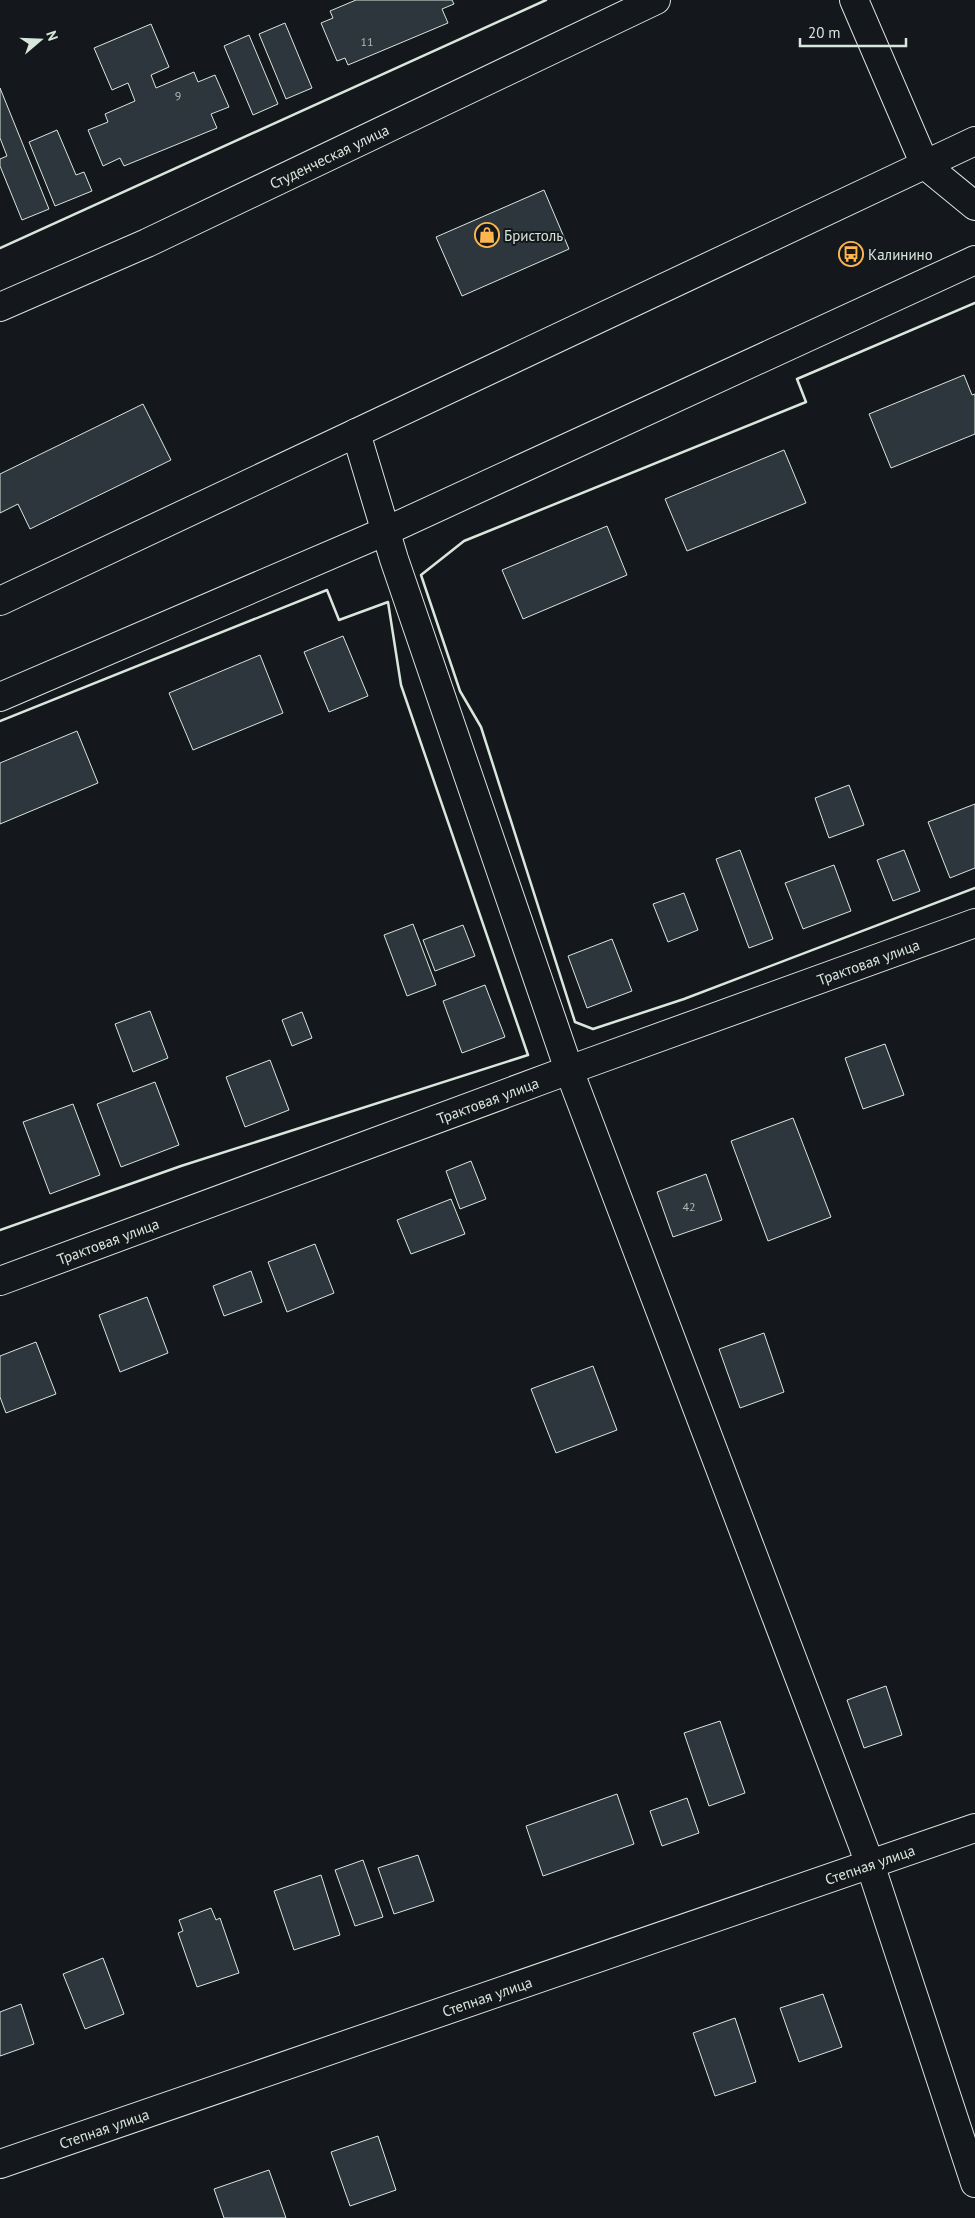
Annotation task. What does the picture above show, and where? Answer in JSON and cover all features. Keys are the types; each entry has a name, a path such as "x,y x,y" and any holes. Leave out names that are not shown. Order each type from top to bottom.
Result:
{"street":[{"name":"Студенческая улица","path":"0,307 147,244 656,0"},
{"path":"854,0 925,165 975,206"},
{"path":"0,601 975,141"},
{"path":"0,697 386,531 975,260"},
{"path":"356,433 386,531 569,1070 870,1864 975,2183"},
{"name":"Трактовая улица","path":"0,1281 569,1070 975,923"},
{"name":"Степная улица","path":"0,2164 975,1828"}],"building":[{"path":"356,0 452,0 454,4 442,9 448,23 348,65 345,58 337,61 321,23 333,18 330,11"},
{"path":"285,23 312,88 286,99 259,34"},
{"path":"151,24 169,67 151,75 156,88 194,72 198,82 215,75 229,107 211,114 217,128 124,166 120,158 103,166 88,130 108,122 105,114 135,101 128,83 112,90 94,48"},
{"path":"249,35 278,104 253,115 224,46"},
{"path":"0,88 49,209 22,220 0,166 0,159 7,156 0,138"},
{"path":"57,130 76,175 84,172 92,191 55,206 29,142"},
{"path":"544,190 569,249 462,296 436,237"},
{"path":"964,375 972,395 975,394 975,434 891,468 869,414"},
{"path":"143,404 171,460 30,529 18,504 0,513 0,474"},
{"path":"784,450 806,503 687,551 665,499"},
{"path":"607,526 627,575 523,619 502,570"},
{"path":"343,636 368,696 329,712 304,652"},
{"path":"260,655 283,713 193,750 169,693"},
{"path":"77,731 98,783 0,824 0,763"},
{"path":"849,785 864,825 829,838 815,798"},
{"path":"975,804 975,868 950,878 928,822"},
{"path":"740,850 773,939 749,948 716,859"},
{"path":"904,850 920,891 893,901 877,860"},
{"path":"834,865 851,911 803,929 785,883"},
{"path":"684,893 698,930 668,942 653,904"},
{"path":"413,924 436,985 407,996 384,935"},
{"path":"463,925 475,956 435,971 423,940"},
{"path":"612,939 632,991 587,1008 568,956"},
{"path":"485,985 505,1037 462,1053 443,1001"},
{"path":"150,1011 168,1058 133,1072 115,1024"},
{"path":"302,1012 312,1038 292,1046 282,1020"},
{"path":"885,1044 904,1095 863,1109 845,1058"},
{"path":"270,1060 289,1110 245,1127 226,1077"},
{"path":"155,1082 179,1145 121,1167 97,1104"},
{"path":"73,1104 100,1175 50,1194 23,1122"},
{"path":"793,1118 831,1217 768,1241 731,1141"},
{"path":"471,1161 486,1199 460,1209 446,1171"},
{"path":"706,1174 722,1220 673,1237 657,1192"},
{"path":"451,1199 465,1234 411,1254 397,1220"},
{"path":"315,1244 334,1293 287,1312 268,1262"},
{"path":"251,1271 262,1302 224,1316 213,1286"},
{"path":"147,1297 168,1353 120,1372 99,1315"},
{"path":"764,1333 784,1392 740,1408 719,1349"},
{"path":"36,1342 56,1394 6,1413 0,1397 0,1356"},
{"path":"593,1366 617,1430 556,1453 531,1389"},
{"path":"886,1686 902,1735 864,1748 847,1700"},
{"path":"720,1721 745,1793 709,1806 684,1733"},
{"path":"617,1794 634,1844 543,1876 526,1826"},
{"path":"687,1798 699,1833 662,1846 650,1811"},
{"path":"418,1855 434,1901 394,1914 378,1868"},
{"path":"363,1860 383,1917 355,1926 335,1870"},
{"path":"321,1875 340,1935 294,1950 274,1891"},
{"path":"211,1908 216,1920 220,1918 239,1973 197,1987 178,1933 183,1931 179,1920"},
{"path":"103,1958 124,2014 85,2029 63,1974"},
{"path":"823,1994 842,2047 799,2062 780,2008"},
{"path":"21,2004 34,2044 0,2056 0,2012"},
{"path":"735,2018 756,2082 715,2096 693,2033"},
{"path":"378,2136 396,2190 350,2206 331,2152"},
{"path":"269,2170 286,2218 224,2218 214,2189"}],"wall":[{"path":"0,248 546,0"},
{"path":"975,303 797,379 806,402 464,541 421,575 460,691 481,727 575,1022 593,1029 684,999 975,888"},
{"path":"0,721 327,590 339,620 388,602 401,685 528,1055 181,1166 0,1230"}],"place":[{"name":"Бристоль","path":"487,235"},
{"name":"Калинино","path":"851,254"}]}
